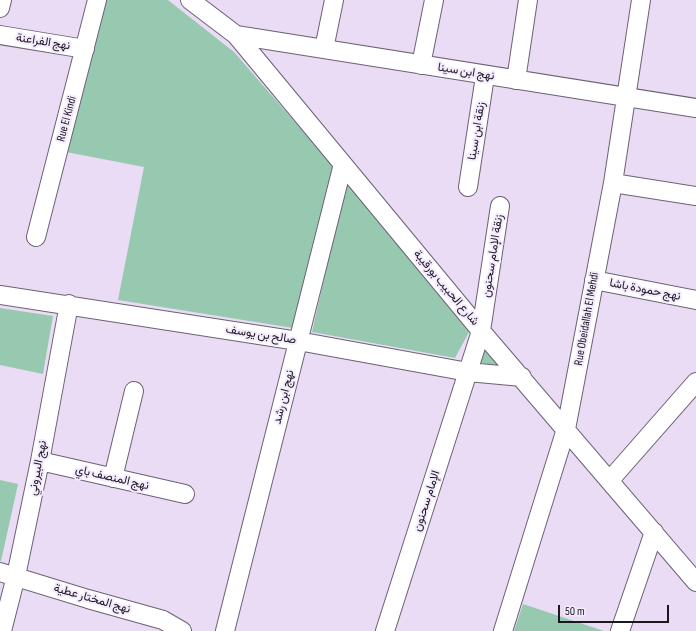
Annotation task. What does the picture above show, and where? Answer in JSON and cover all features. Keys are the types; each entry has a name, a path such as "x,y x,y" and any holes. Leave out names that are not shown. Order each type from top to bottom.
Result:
{"street":[{"path":"0,8 2,0"},
{"name":"Rue El Kindi","path":"36,237 86,49 97,0"},
{"path":"324,50 334,0"},
{"path":"421,65 434,0"},
{"path":"516,80 528,0"},
{"name":"Rue Obeidallah El Mehdi","path":"503,631 566,430 613,183 641,0"},
{"name":"شارع الحبيب بورقيبة","path":"198,3 236,36 482,331 696,582"},
{"name":"نهج الفراعنة","path":"0,35 86,49"},
{"name":"نهج ابن سينا","path":"236,36 696,108"},
{"name":"زنقة ابن سينا","path":"468,187 485,76"},
{"name":"نهج ابن رشد","path":"225,631 343,164"},
{"path":"613,183 696,196"},
{"name":"زنقة الإمام سحنون","path":"468,372 482,331 500,206"},
{"name":"نهج حمودة باشا","path":"594,280 696,300"},
{"name":"صالح بن يوسف","path":"0,294 298,341 468,372 522,377"},
{"name":"نهج البيروني","path":"2,631 8,574 40,461 68,304"},
{"name":"الإمام سحنون","path":"385,631 468,372"},
{"path":"610,480 696,382"},
{"path":"113,478 134,391"},
{"name":"نهج المنصف باي","path":"40,461 185,494"},
{"path":"620,631 654,532"},
{"name":"نهج المختار عطية","path":"8,574 88,599 163,620 182,631"}],"green space":[{"path":"105,0 168,0 234,52 333,166 293,328 118,300 144,167 66,152"},
{"path":"346,181 469,332 455,358 312,332"},
{"path":"0,308 53,316 43,374 0,365"},
{"path":"484,346 500,366 476,362"},
{"path":"0,480 18,484 1,561 0,561"},
{"path":"523,604 604,631 514,631"}]}
